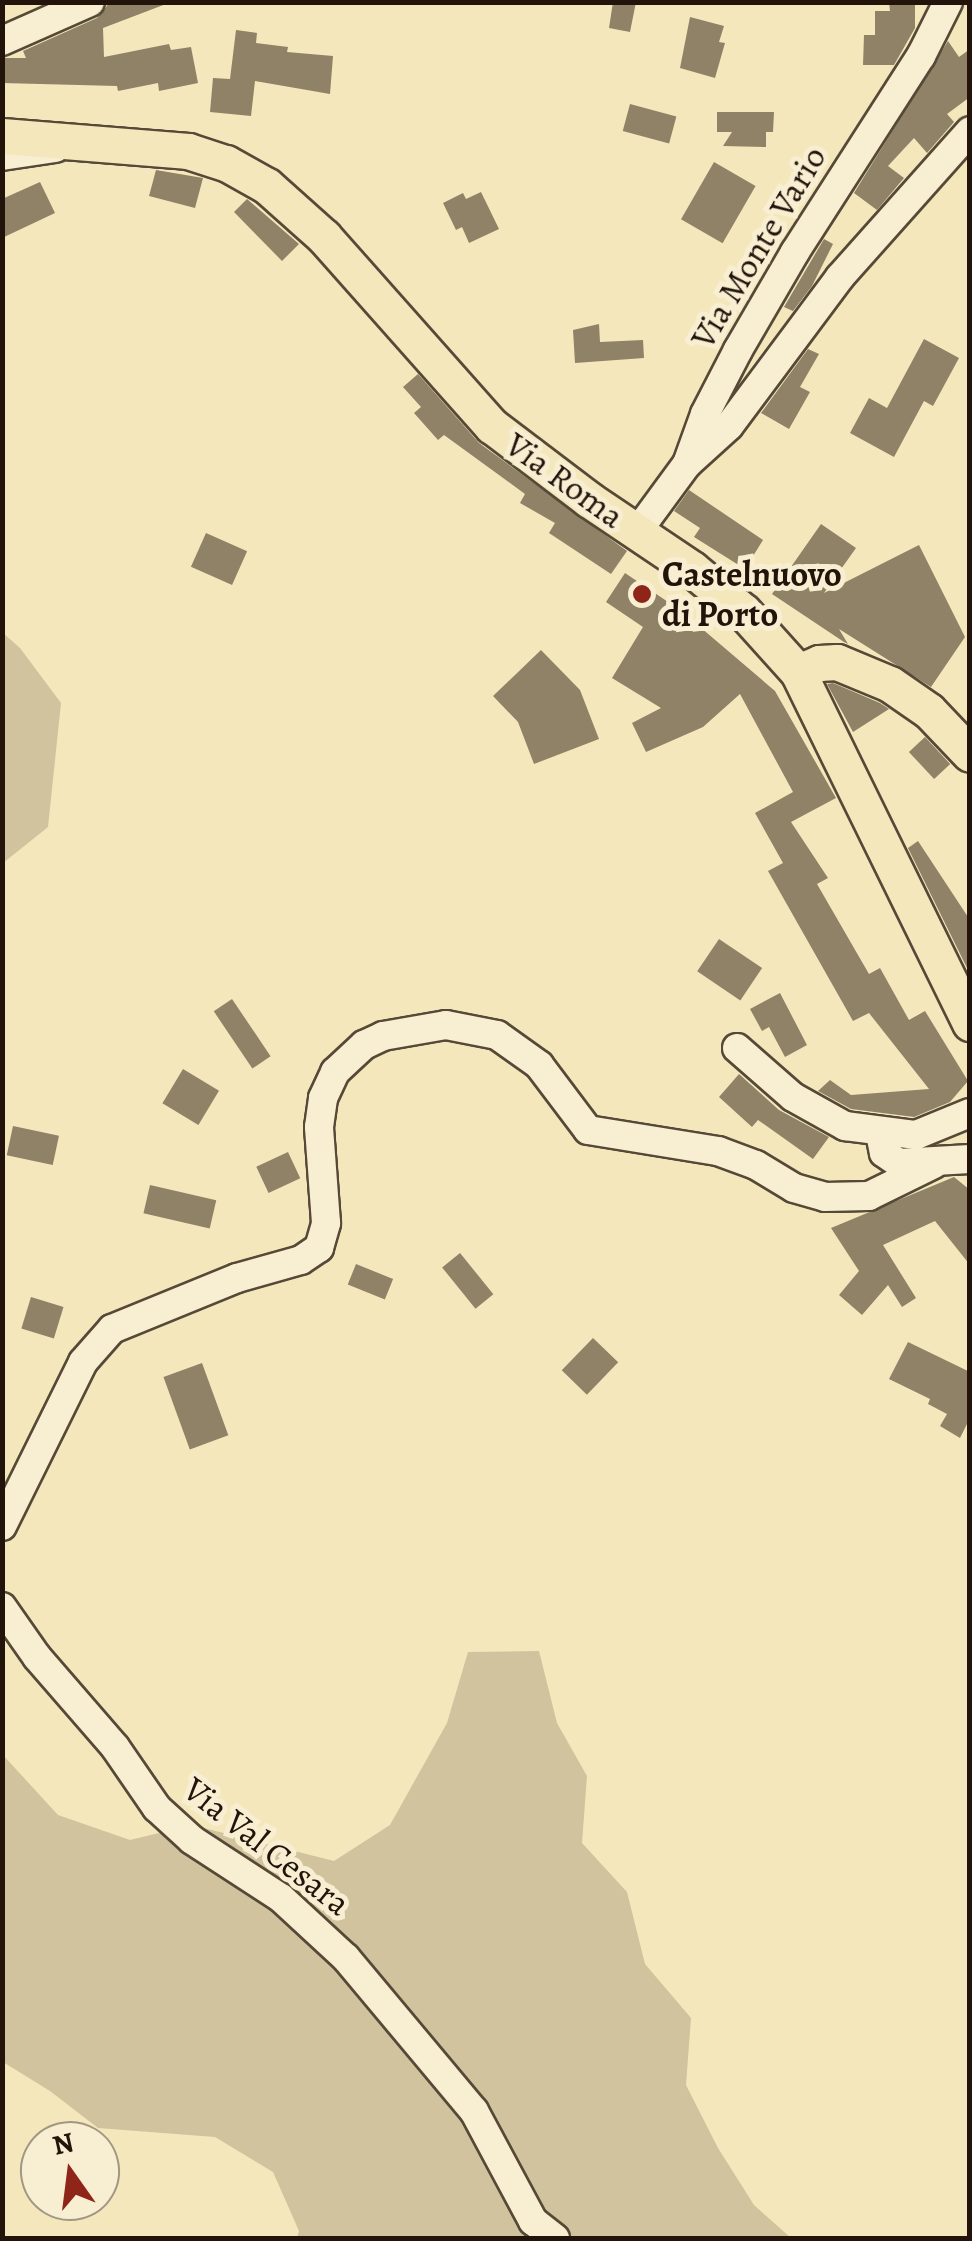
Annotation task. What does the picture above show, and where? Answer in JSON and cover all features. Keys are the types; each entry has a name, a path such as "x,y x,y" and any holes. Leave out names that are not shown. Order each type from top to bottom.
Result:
{"main road":[{"name":"Via Roma","path":"2,136 188,151 236,168 267,186 324,237 492,426 732,602 798,672 970,1023"},
{"path":"798,672 820,663 837,662 890,684 929,711 970,754"}],"street":[{"path":"2,42 90,2"},
{"name":"Via Monte Vario","path":"638,532 687,464 705,414 738,350 795,252 921,56 948,2"},
{"path":"687,464 730,426 840,276 970,131"},
{"path":"2,156 42,152 75,141"},
{"path":"2,1526 83,1362 112,1329 237,1278 300,1260 318,1248 326,1223 319,1126 322,1098 335,1072 350,1056 383,1036 446,1025 497,1035 519,1047 540,1066 588,1130 704,1147 756,1165 794,1188 825,1198 868,1196 934,1164"},
{"path":"737,1048 814,1111 845,1126 916,1135 970,1112"},
{"path":"880,1133 882,1148 903,1164 970,1158"},
{"name":"Via Val Cesara","path":"2,1606 36,1658 116,1747 156,1808 192,1840 292,1906 346,1958 474,2111 533,2221 555,2238"}],"shaded area":[{"path":"3,633 20,648 61,703 48,827 3,863"},
{"path":"539,1651 557,1723 587,1776 582,1843 627,1892 645,1964 691,2018 686,2085 718,2148 754,2205 791,2238 297,2238 299,2231 273,2172 215,2137 120,2130 120,2121 89,2121 3,2062 3,1755 58,1815 130,1840 192,1825 334,1861 390,1825 447,1723 468,1652"}],"building":[{"path":"110,2 166,4 103,28 104,57 169,44 171,50 191,47 198,83 159,91 158,83 118,91 117,86 2,83 2,58 26,58 23,51 97,18"},
{"path":"613,2 636,2 630,32 609,28"},
{"path":"889,2 915,2 915,28 894,65 863,65 864,35 875,35 875,11 890,11"},
{"path":"690,17 724,26 719,42 725,43 715,78 680,68"},
{"path":"236,30 257,33 256,43 288,47 287,52 333,56 330,94 255,81 251,116 210,112 213,78 230,79"},
{"path":"948,41 959,57 970,49 970,97 947,114 954,122 927,153 914,138 888,166 904,178 877,210 854,193"},
{"path":"630,104 676,116 669,143 623,131"},
{"path":"717,112 774,112 773,132 766,132 766,147 723,146 732,132 717,132"},
{"path":"714,162 756,186 723,243 681,219"},
{"path":"156,170 203,178 195,208 149,196"},
{"path":"40,182 55,213 2,238 2,199"},
{"path":"481,192 499,229 469,243 462,227 456,230 443,203 463,193 466,199"},
{"path":"247,199 299,244 282,261 234,212"},
{"path":"824,239 833,244 812,286 793,311 784,307"},
{"path":"599,324 600,342 643,340 644,358 575,363 573,330"},
{"path":"924,339 959,358 933,406 924,401 894,457 850,433 869,398 887,408"},
{"path":"808,349 819,354 800,387 810,392 789,429 761,413"},
{"path":"418,374 479,443 627,551 611,574 549,533 555,523 520,503 525,494 444,435 438,440 414,413 421,407 403,387"},
{"path":"689,490 763,540 745,569 694,537 700,528 674,511"},
{"path":"821,524 856,548 824,593 919,545 965,637 931,687 839,629 848,644 844,642 772,594"},
{"path":"206,533 247,551 232,585 191,567"},
{"path":"625,573 680,610 775,691 836,798 791,822 828,878 817,884 869,974 880,968 909,1020 925,1011 968,1081 950,1102 914,1117 851,1109 818,1091 830,1080 851,1095 929,1089 869,1013 853,1021 768,871 783,863 755,813 793,792 740,694 703,727 646,752 632,723 661,708 612,678 643,627 606,602"},
{"path":"541,650 580,690 599,739 534,764 518,722 493,696"},
{"path":"833,683 889,709 853,732 827,684"},
{"path":"925,737 950,764 934,779 909,752"},
{"path":"918,841 970,920 970,974 908,848"},
{"path":"719,939 762,968 740,1000 697,971"},
{"path":"780,993 807,1045 785,1057 769,1027 762,1031 750,1009"},
{"path":"232,999 271,1056 252,1069 214,1011"},
{"path":"183,1069 219,1091 198,1125 162,1103"},
{"path":"739,1074 779,1110 829,1137 813,1159 758,1120 752,1127 719,1097"},
{"path":"13,1126 59,1136 53,1165 7,1155"},
{"path":"288,1152 300,1178 269,1193 256,1167"},
{"path":"954,1177 970,1190 970,1265 935,1221 883,1245 916,1298 902,1307 888,1285 862,1315 839,1295 859,1271 831,1228"},
{"path":"150,1185 216,1200 210,1229 143,1213"},
{"path":"460,1253 493,1294 475,1309 442,1267"},
{"path":"356,1264 393,1279 385,1299 348,1284"},
{"path":"31,1297 64,1307 54,1338 21,1329"},
{"path":"593,1338 618,1362 587,1395 562,1370"},
{"path":"908,1342 970,1372 970,1418 960,1438 940,1426 947,1414 928,1404 930,1399 889,1379"},
{"path":"202,1363 228,1435 190,1449 163,1377"}],"place":[{"name":"Castelnuovo di Porto","path":"642,594"}]}
